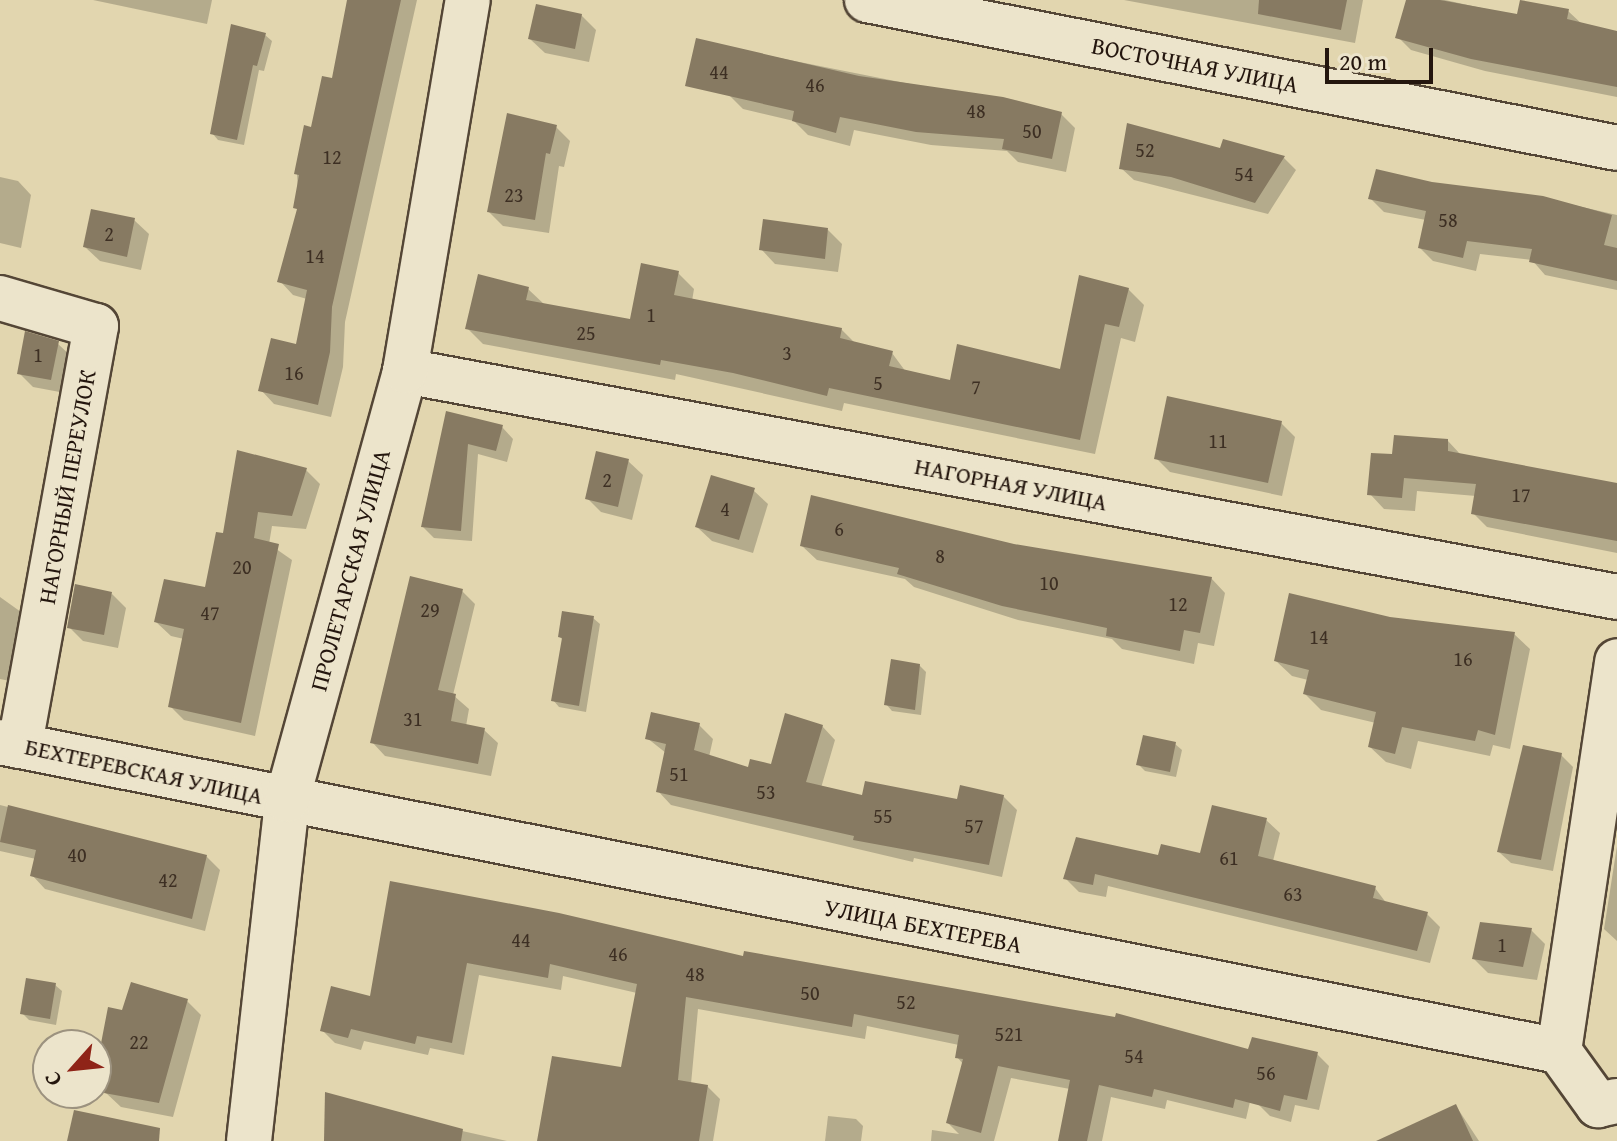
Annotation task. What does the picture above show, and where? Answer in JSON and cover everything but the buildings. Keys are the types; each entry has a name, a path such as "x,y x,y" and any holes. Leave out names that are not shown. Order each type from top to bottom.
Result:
{"street":[{"name":"ПРОЛЕТАРСКАЯ УЛИЦА","path":"249,1141 287,800 405,371 468,0"},
{"name":"ВОСТОЧНАЯ УЛИЦА","path":"867,0 1617,148"},
{"name":"НАГОРНЫЙ ПЕРЕУЛОК","path":"0,298 96,326 10,744"},
{"name":"НАГОРНАЯ УЛИЦА","path":"405,371 1617,597"},
{"path":"1617,661 1559,1051 1598,1105 1617,1101"},
{"name":"БЕХТЕРЕВСКАЯ УЛИЦА","path":"10,744 287,800"},
{"name":"УЛИЦА БЕХТЕРЕВА","path":"287,800 1559,1051"}]}
